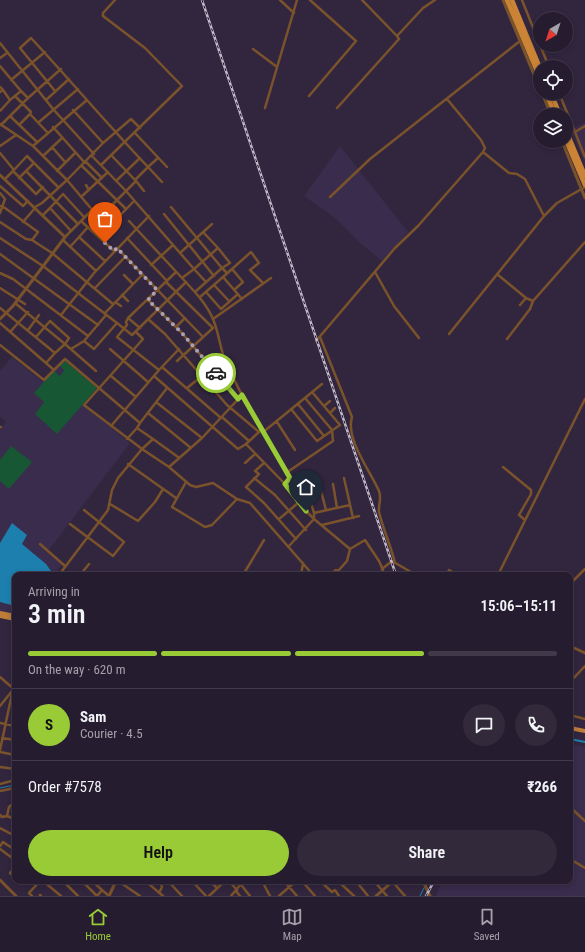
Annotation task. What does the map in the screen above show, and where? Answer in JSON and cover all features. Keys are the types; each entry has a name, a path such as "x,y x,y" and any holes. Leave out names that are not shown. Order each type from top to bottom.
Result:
{"highway":[{"path":"507,0 533,61"},
{"path":"512,0 537,60"},
{"path":"569,148 584,187"},
{"path":"573,148 585,176"}],"main road":[{"path":"0,613 12,615"},
{"path":"0,616 12,618"},
{"path":"573,729 585,731"}],"street":[{"path":"101,165 182,86 145,48 103,16 103,13 115,0"},
{"path":"280,0 294,12"},
{"path":"265,108 297,0"},
{"path":"309,96 356,41 310,0"},
{"path":"362,0 397,36"},
{"path":"337,108 376,62 398,39 397,36 423,8 435,0"},
{"path":"503,0 533,72"},
{"path":"522,0 533,28"},
{"path":"55,91 20,48 32,38 70,79 115,133 162,182"},
{"path":"330,197 370,160 520,41"},
{"path":"0,44 101,165 149,216 206,282"},
{"path":"253,49 277,67"},
{"path":"11,80 45,52"},
{"path":"0,58 7,53"},
{"path":"0,66 28,98"},
{"path":"61,69 1,124 33,146 67,180 107,229 134,201"},
{"path":"46,100 70,79"},
{"path":"0,87 1,91 10,100"},
{"path":"39,122 78,89"},
{"path":"0,111 21,91"},
{"path":"15,96 31,112 30,114 47,132"},
{"path":"316,341 395,248 418,226 483,152 485,148 481,140 447,99"},
{"path":"33,146 47,132 87,100"},
{"path":"562,100 585,158 578,160"},
{"path":"73,110 103,143"},
{"path":"20,124 30,114"},
{"path":"10,116 37,142"},
{"path":"23,222 35,207 67,180 93,155 103,143 131,118 140,128"},
{"path":"575,132 585,126"},
{"path":"53,127 85,163 102,178"},
{"path":"134,133 168,167"},
{"path":"0,146 16,135"},
{"path":"43,156 62,138"},
{"path":"52,147 65,162"},
{"path":"565,148 584,187 585,198"},
{"path":"57,171 75,152"},
{"path":"483,152 509,173 517,174 524,179 544,216"},
{"path":"0,154 19,178 36,194 44,187"},
{"path":"111,155 144,191"},
{"path":"0,182 27,156 58,188"},
{"path":"116,181 140,158"},
{"path":"99,218 158,158"},
{"path":"19,178 34,163"},
{"path":"82,166 116,201 126,209"},
{"path":"26,171 44,187 78,224"},
{"path":"81,197 108,172"},
{"path":"0,174 43,214 70,247 96,270"},
{"path":"86,185 89,190"},
{"path":"0,186 23,206 28,200"},
{"path":"449,334 544,216 557,204 584,187"},
{"path":"0,194 5,200 0,213"},
{"path":"43,214 63,194 84,217"},
{"path":"2,206 38,232 32,240"},
{"path":"171,206 227,273"},
{"path":"50,208 71,230"},
{"path":"0,320 71,230 92,210"},
{"path":"164,214 214,276"},
{"path":"61,315 86,281 149,216"},
{"path":"81,221 114,251"},
{"path":"129,221 160,256 196,291 200,297 213,319 214,328 224,358 260,432 286,473 293,481"},
{"path":"0,222 26,239 32,240 52,253 114,303 121,306"},
{"path":"180,253 212,224"},
{"path":"70,247 88,227"},
{"path":"196,291 230,262 203,232"},
{"path":"79,237 105,261"},
{"path":"0,238 43,266 132,335 186,282"},
{"path":"127,238 166,281 214,328"},
{"path":"507,339 530,309 533,301 585,242"},
{"path":"151,265 173,244"},
{"path":"117,248 203,337"},
{"path":"182,278 218,248"},
{"path":"200,297 251,252 259,263 250,270 264,284"},
{"path":"0,254 70,303 98,325"},
{"path":"95,288 126,258"},
{"path":"232,269 243,282 234,290"},
{"path":"159,370 117,337 128,325 126,322 128,318 176,272"},
{"path":"375,272 397,311 419,338"},
{"path":"0,273 25,288 88,336"},
{"path":"124,274 133,284"},
{"path":"497,274 526,298 533,301"},
{"path":"71,349 84,341 114,303 142,275"},
{"path":"223,277 242,299"},
{"path":"213,319 271,278"},
{"path":"214,284 229,301"},
{"path":"0,288 96,371"},
{"path":"206,292 221,309 238,294"},
{"path":"122,295 128,301"},
{"path":"520,305 526,298"},
{"path":"148,300 176,327 238,399"},
{"path":"16,301 25,304"},
{"path":"0,308 55,353"},
{"path":"10,332 28,312"},
{"path":"28,330 40,316"},
{"path":"128,318 140,328"},
{"path":"176,327 185,318"},
{"path":"148,319 179,349 230,408 260,432"},
{"path":"36,337 50,321 69,338 46,363"},
{"path":"0,323 54,370"},
{"path":"84,341 94,349 117,323"},
{"path":"177,361 214,328"},
{"path":"136,332 143,339 84,405 126,439 169,467 186,482 196,487 213,483 237,499 250,503 311,572"},
{"path":"320,337 352,417 350,423 357,447 379,491 381,498 378,507 395,563"},
{"path":"0,344 44,380 65,359 125,411 140,422"},
{"path":"110,349 148,382"},
{"path":"111,426 148,382 179,349"},
{"path":"162,367 249,441"},
{"path":"111,376 136,397"},
{"path":"154,376 238,449 260,432 277,422 322,384"},
{"path":"187,388 202,376"},
{"path":"126,439 167,388"},
{"path":"291,409 317,441 340,425 312,392"},
{"path":"169,467 178,457 202,438 242,395"},
{"path":"286,473 333,441 332,430 305,398"},
{"path":"499,572 585,399"},
{"path":"324,406 330,400"},
{"path":"156,402 202,438"},
{"path":"298,404 324,436"},
{"path":"330,413 335,408"},
{"path":"148,413 191,448"},
{"path":"277,422 295,450"},
{"path":"136,428 178,457"},
{"path":"61,572 86,537 108,510 112,490 128,464 153,439"},
{"path":"246,444 285,484 298,503 314,519 350,549"},
{"path":"245,463 255,454"},
{"path":"264,463 255,471 259,474 246,487 279,519 296,539"},
{"path":"128,464 176,498"},
{"path":"502,467 531,490 531,494 519,515 525,520"},
{"path":"254,478 275,495 306,530"},
{"path":"285,484 290,478"},
{"path":"344,478 353,518"},
{"path":"186,482 172,507 209,527 237,499"},
{"path":"333,484 337,508"},
{"path":"320,488 326,510"},
{"path":"110,504 138,521 155,502 163,489"},
{"path":"289,547 306,530 314,519 314,513 308,497"},
{"path":"279,519 298,503"},
{"path":"314,513 350,505"},
{"path":"70,524 113,556 124,542 84,510"},
{"path":"322,525 359,516"},
{"path":"245,572 264,540"},
{"path":"334,572 334,570 338,571 347,561 350,549 365,540 379,561 382,569"},
{"path":"40,544 65,566"},
{"path":"380,572 382,569 392,562 411,572"},
{"path":"302,572 303,563"},
{"path":"82,572 89,564"},
{"path":"573,581 585,569"},
{"path":"573,647 585,653"},
{"path":"573,678 585,666"},
{"path":"0,677 12,688"},
{"path":"0,706 12,692"},
{"path":"12,698 0,750 12,754"},
{"path":"573,716 585,719"},
{"path":"0,723 12,726"},
{"path":"2,738 12,740"},
{"path":"0,766 12,768"},
{"path":"0,784 12,781"},
{"path":"0,791 12,789"},
{"path":"7,816 9,807 12,804"},
{"path":"573,810 585,821"},
{"path":"0,821 0,815 2,817 7,816 12,818"},
{"path":"0,828 12,834"},
{"path":"12,848 3,842 0,847 12,857"},
{"path":"573,861 585,868"},
{"path":"0,880 16,896"},
{"path":"32,896 29,893 38,884"},
{"path":"48,884 61,896"},
{"path":"65,884 78,896"},
{"path":"85,884 97,896 102,890"},
{"path":"95,884 109,896 115,884"},
{"path":"122,884 140,896"},
{"path":"149,884 162,896"},
{"path":"159,892 162,887 161,884"},
{"path":"171,884 182,896"},
{"path":"195,884 208,896 222,884"},
{"path":"213,884 217,888"},
{"path":"231,884 240,896"},
{"path":"231,896 241,884 250,896"},
{"path":"264,884 270,896"},
{"path":"286,884 297,896"},
{"path":"279,896 292,884"},
{"path":"305,884 315,896"},
{"path":"323,884 332,892 335,890 339,896"},
{"path":"341,884 354,896"},
{"path":"358,884 368,896"},
{"path":"376,884 387,896"},
{"path":"376,896 390,884"},
{"path":"395,884 405,896"},
{"path":"425,884 430,896"}],"shaded area":[{"path":"585,122 585,164 573,135 573,129"},
{"path":"340,146 408,232 382,261 359,242 335,218 304,196"},
{"path":"12,357 43,382 65,360 95,387 82,404 130,443 49,550 63,563 56,572 12,572 12,614 0,612 0,429 6,422 0,417 0,371"},
{"path":"573,745 585,747 585,896 436,896 441,884 573,884"}],"green space":[{"path":"65,361 97,388 57,434 35,414 44,402 34,393 54,371 60,376 64,370 60,366"},
{"path":"11,446 32,462 9,489 0,481 0,460"}],"water":[{"path":"12,523 27,535 22,544 46,564 51,571 12,572 12,605 0,602 0,543"}],"waterway":[{"path":"573,740 585,742"},
{"path":"0,788 12,786"},
{"path":"420,896 424,888"}],"railway":[{"path":"202,0 395,572"},
{"path":"426,896 432,884"}],"way so far":[{"path":"105,243 114,251 117,248 157,290 148,300 181,332 216,373"}],"route":[{"path":"216,373 238,399 242,395 264,436 290,478 285,484 298,503 306,511"}]}
